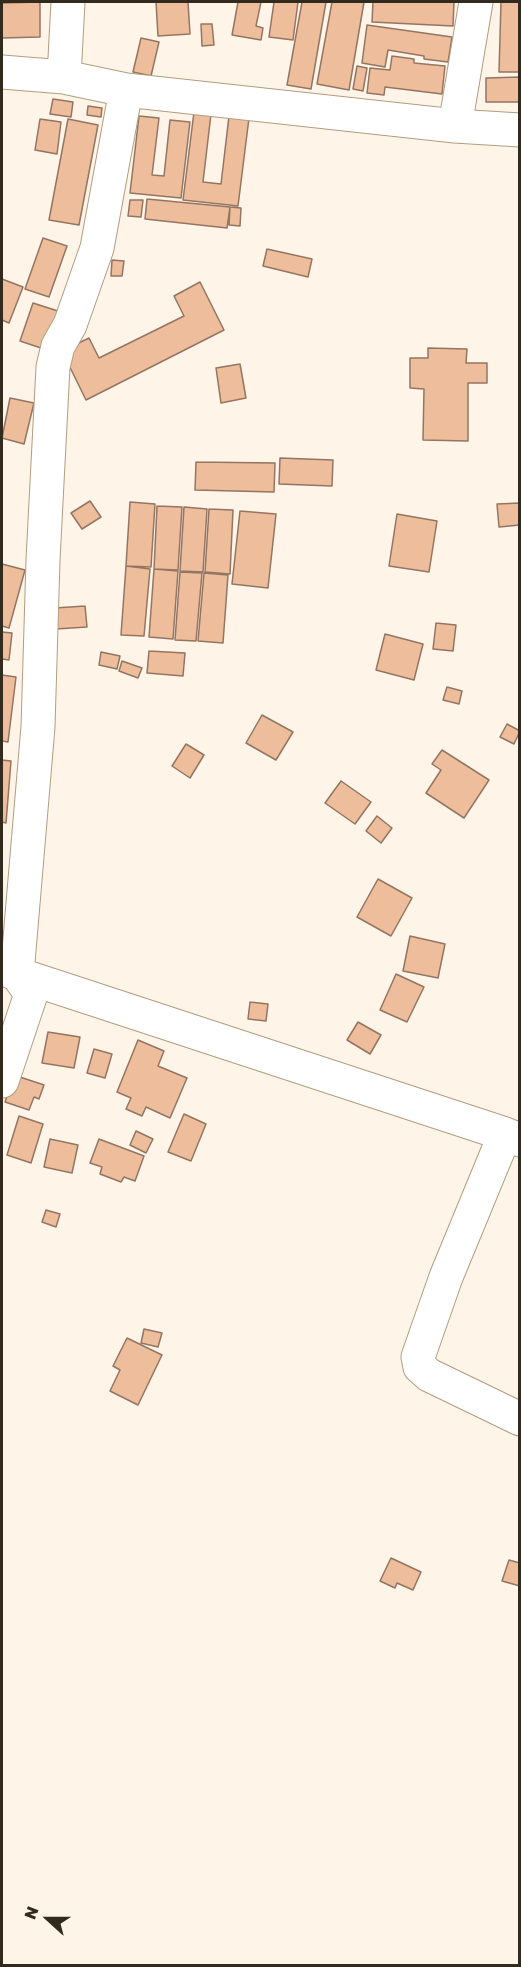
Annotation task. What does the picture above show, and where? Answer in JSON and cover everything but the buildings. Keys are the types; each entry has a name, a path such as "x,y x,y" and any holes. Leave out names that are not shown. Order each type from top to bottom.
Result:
{"street":[{"path":"64,77 68,2"},
{"path":"455,126 476,2"},
{"path":"2,72 64,77 126,90 455,126 519,130"},
{"path":"9,972 38,727 53,367 58,346 70,325 97,248 126,90"},
{"path":"2,1081 32,994 9,972"},
{"path":"9,972 512,1137 446,1277 418,1357 420,1367 429,1375 519,1419"}]}
